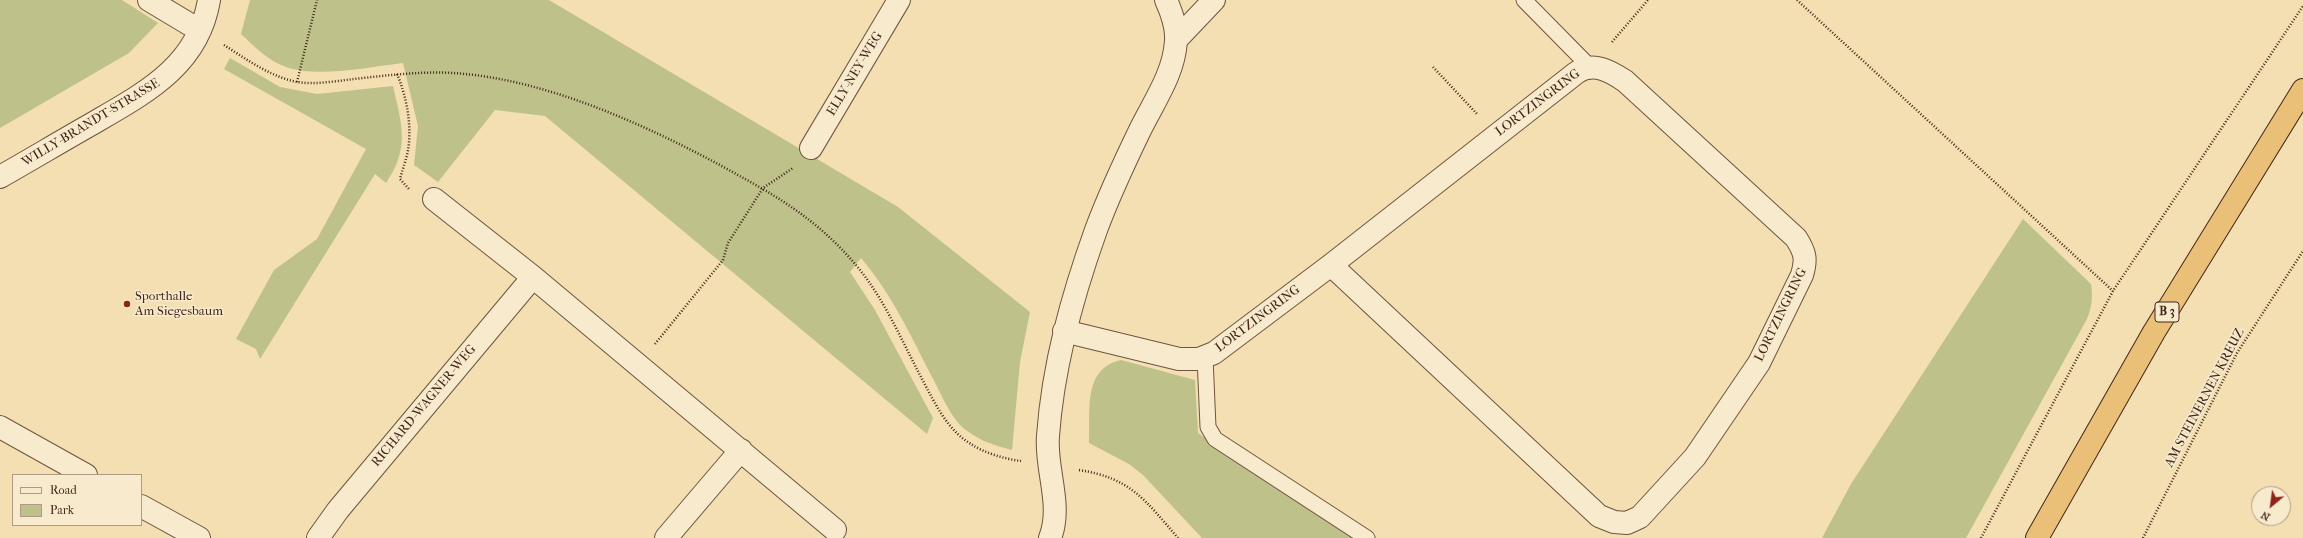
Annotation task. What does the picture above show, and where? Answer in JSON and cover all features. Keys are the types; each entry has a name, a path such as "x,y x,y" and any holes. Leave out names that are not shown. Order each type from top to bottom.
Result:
{"highway":[{"name":"B 3","path":"2037,538 2154,332 2303,90"}],"street":[{"name":"WILLY-BRANDT-STRASSE","path":"0,177 161,81 190,50 199,30 209,0"},
{"name":"ELLY-NEY-WEG","path":"810,148 900,0"},
{"path":"1050,538 1054,500 1049,465 1049,414 1064,330 1096,230 1115,181 1163,86 1171,65 1176,40 1173,21 1166,0"},
{"path":"1176,40 1214,0"},
{"path":"155,4 199,30"},
{"name":"LORTZINGRING","path":"1064,330 1179,359 1199,359 1205,357 1220,349 1331,265 1582,68 1590,67 1602,68 1625,81 1796,238 1805,252 1806,262 1802,275 1759,363 1695,457 1640,517 1627,523 1614,522 1599,516 1331,265"},
{"path":"434,199 533,277 835,530"},
{"name":"RICHARD-WAGNER-WEG","path":"318,538 338,510 533,277"},
{"path":"0,427 84,474"},
{"path":"666,538 740,450"},
{"path":"142,507 199,538"}],"lane":[{"path":"1524,0 1590,67"},
{"path":"1205,357 1208,427 1215,439 1367,538"}],"path":[{"path":"297,82 317,0"},
{"path":"1590,67 1648,0"},
{"path":"1797,0 2113,292"},
{"path":"1981,538 2113,292 2303,6"},
{"path":"199,30 254,64 282,78 297,82 317,83 397,74 438,72 493,77 555,95 650,130 763,188 797,211 825,234 869,281 939,411 955,431 971,445 1011,460 1099,473 1118,480 1148,503 1178,538"},
{"path":"1433,67 1497,134"},
{"path":"397,74 401,84 409,128 407,155 400,179 404,185 425,202 434,199"},
{"path":"638,365 723,260 728,243 763,188 791,170 810,148"},
{"name":"AM STEINERNEN KREUZ","path":"2142,538 2237,354 2303,251"}],"green space":[{"path":"0,0 122,0 158,23 129,53 0,128"},
{"path":"250,0 549,0 898,207 1030,312 1020,362 1012,450 991,444 978,438 966,430 956,420 944,401 891,300 872,271 861,258 850,272 875,310 933,418 927,434 545,116 495,110 438,182 414,165 418,126 403,63 328,72 313,72 286,67 273,61 262,53 241,34"},
{"path":"230,58 280,87 317,94 393,86 401,125 401,147 394,170 386,183 375,174 260,359 256,349 236,339 274,270 317,239 366,149 224,69"},
{"path":"2023,219 2091,284 2091,306 2087,319 1966,538 1822,538 1851,484"},
{"path":"1121,360 1195,380 1198,433 1357,538 1202,538 1143,475 1129,464 1089,443 1090,405 1094,382 1100,372 1109,365"}],"place":[{"name":"Sporthalle Am Siegesbaum","path":"127,304"}]}
